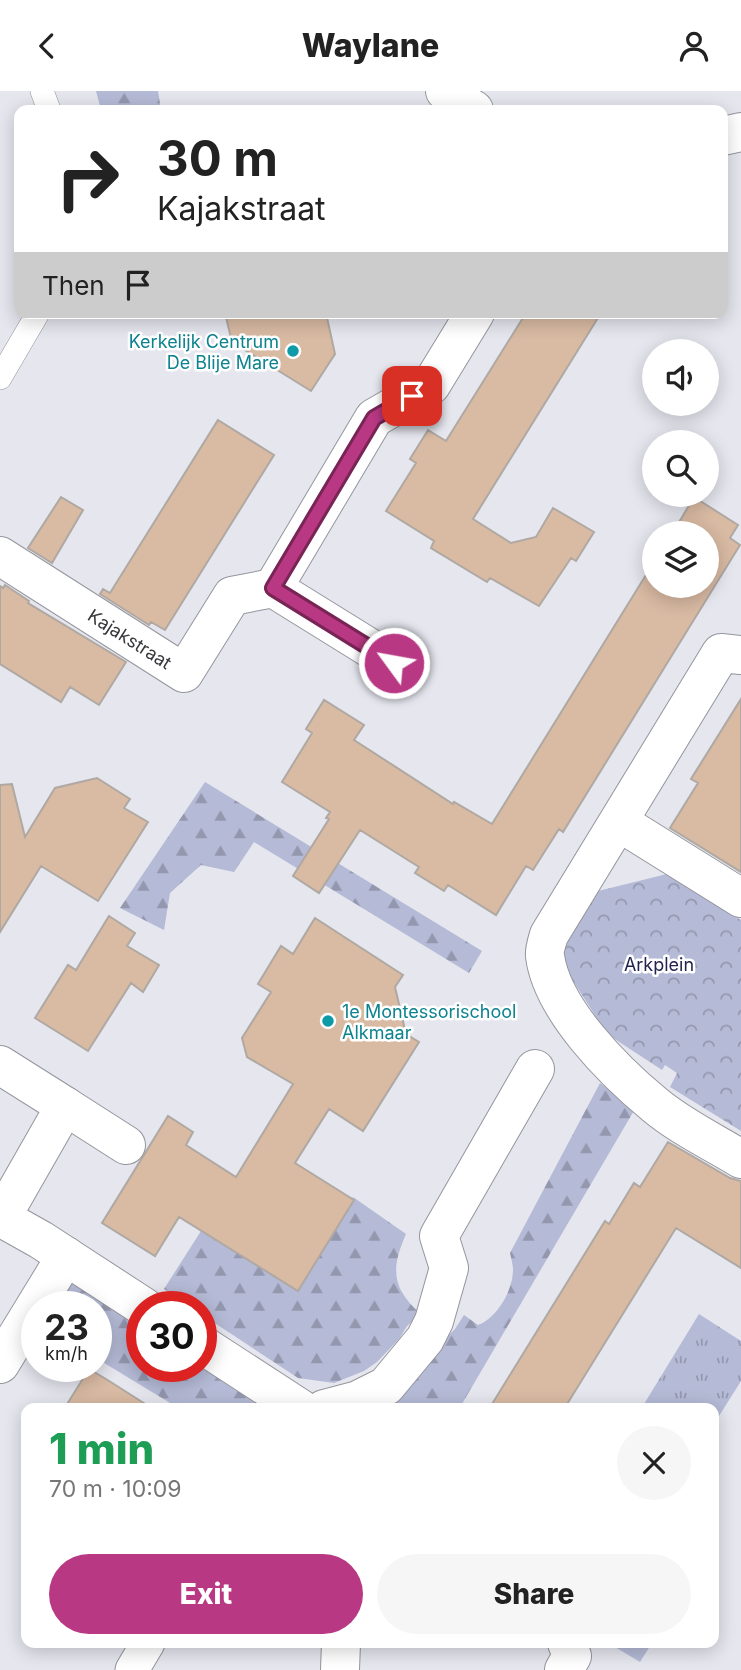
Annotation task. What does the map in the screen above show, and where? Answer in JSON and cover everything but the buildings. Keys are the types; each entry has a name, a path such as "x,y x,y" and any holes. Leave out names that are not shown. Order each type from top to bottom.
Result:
{"street":[{"path":"445,91 466,105"},
{"path":"394,663 273,588 374,418 431,386 471,319"},
{"name":"Kajakstraat","path":"0,556 184,673 232,596 273,588"},
{"path":"741,655 721,653 549,935 545,954 564,1003 597,1052 656,1107 741,1159"},
{"path":"619,822 741,898"},
{"path":"0,1065 126,1145"},
{"path":"344,1403 386,1386 425,1339 434,1321 449,1268 439,1236 535,1069"},
{"path":"65,1106 0,1218 126,1295"},
{"path":"0,1364 66,1257"},
{"path":"217,1354 292,1403"},
{"path":"132,1670 145,1648"},
{"path":"340,1670 341,1648"},
{"path":"564,1670 572,1656 569,1648"}],"lane":[{"path":"0,378 34,319"}],"green space":[{"path":"96,91 158,91 160,105 100,105"},
{"path":"205,782 482,951 469,973 254,842 234,872 201,865 170,893 164,930 120,908"},
{"name":"Arkplein","path":"667,874 741,920 741,1131 670,1087 677,1073 665,1065 662,1070 607,1034 559,959 557,946 590,893"},
{"path":"600,1083 635,1109 463,1403 381,1403 455,1329 464,1315 478,1325 497,1310 507,1294 512,1278 510,1253"},
{"path":"353,1197 406,1234 398,1257 397,1277 404,1295 421,1314 407,1326 399,1339 377,1362 364,1371 334,1383 298,1378 217,1325 217,1291 164,1289 201,1231 297,1289"},
{"path":"72,1280 89,1291 64,1291"},
{"path":"112,1306 126,1315 126,1376 112,1368"},
{"path":"699,1314 741,1341 741,1381 719,1416 719,1403 645,1403"},
{"path":"217,1377 258,1403 170,1403 136,1382 217,1382"},
{"path":"617,1648 649,1648 640,1662"}],"place":[{"name":"Kerkelijk Centrum De Blije Mare","path":"293,351"},
{"name":"1e Montessorischool Alkmaar","path":"328,1021"}],"route":[{"path":"394,663 273,588 374,418 412,396"}]}
